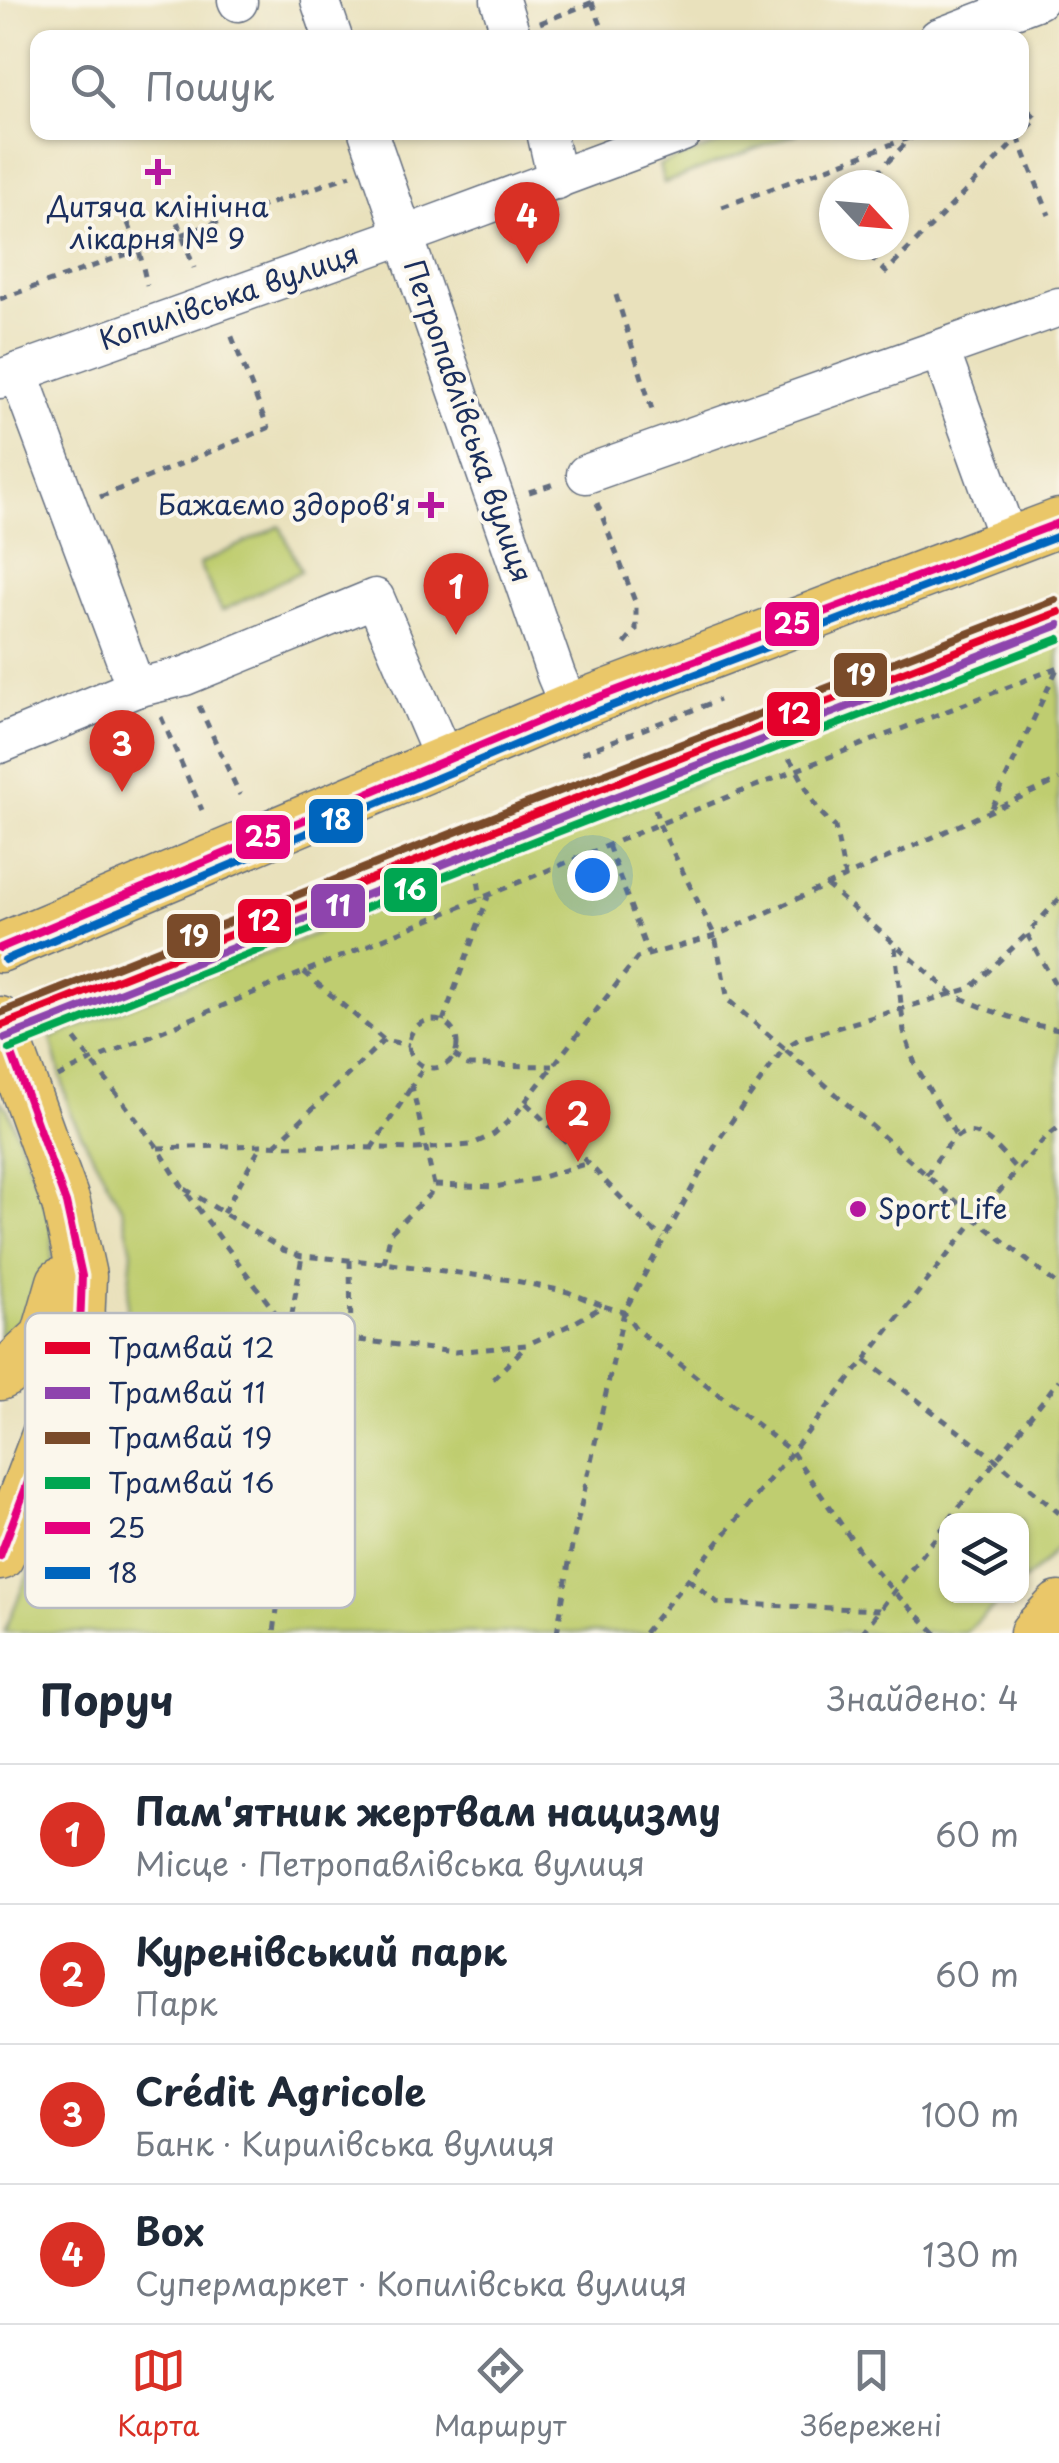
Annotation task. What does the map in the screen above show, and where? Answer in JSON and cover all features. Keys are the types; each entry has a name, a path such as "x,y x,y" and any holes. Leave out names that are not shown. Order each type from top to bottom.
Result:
{"main road":[{"path":"0,948 444,759 576,730 1059,523"},
{"path":"0,1021 66,1203 82,1276 81,1313"},
{"path":"52,1313 60,1284 66,1203"},
{"path":"0,1376 25,1355"},
{"path":"0,1556 25,1490"},
{"path":"1034,1633 1059,1606"}],"street":[{"path":"320,0 330,30"},
{"path":"959,30 1038,0"},
{"name":"Петропавлівська вулиця","path":"371,140 576,730"},
{"path":"548,140 556,180"},
{"name":"Копилівська вулиця","path":"9,375 662,140"},
{"path":"586,474 1059,307"},
{"path":"940,350 1008,542"},
{"path":"9,375 142,687"},
{"path":"0,744 142,687 185,676 376,598 444,759"}],"path":[{"path":"508,24 595,1 604,30"},
{"path":"722,208 899,140"},
{"path":"880,170 909,140"},
{"path":"909,249 1016,140"},
{"path":"1019,140 1049,214"},
{"path":"0,299 352,175"},
{"path":"172,206 194,268"},
{"path":"128,223 147,285"},
{"path":"874,260 886,272 898,260"},
{"path":"616,295 650,404"},
{"path":"69,510 268,428 229,329"},
{"path":"522,494 586,474 636,604 636,630 620,649"},
{"path":"26,1092 90,1061 658,824 1059,667"},
{"path":"990,811 1059,667"},
{"path":"185,676 240,795"},
{"path":"142,687 202,810"},
{"path":"576,730 718,700"},
{"path":"771,732 818,810 834,827 845,876"},
{"path":"647,778 658,824 715,936 728,1000 976,1219 1059,1286"},
{"path":"158,1148 261,1145 372,1149 471,1145 494,1134 525,1103 637,958 715,936 1059,780"},
{"path":"494,840 566,814"},
{"path":"608,846 648,954"},
{"path":"472,850 481,898"},
{"path":"826,885 954,994 989,1010 1059,1029"},
{"path":"443,1021 489,895"},
{"path":"556,1633 624,1312 719,1140 784,1048 799,1040 971,988 1059,900"},
{"path":"1027,934 1059,991"},
{"path":"895,944 904,1032 916,1067 956,1137"},
{"path":"304,972 384,1040 408,1045"},
{"path":"435,1019 454,1032 457,1048 443,1066 424,1066 414,1059 408,1045 413,1029 435,1019"},
{"path":"65,1026 276,1313"},
{"path":"274,1146 384,1040"},
{"path":"454,1056 468,1065 553,1066"},
{"path":"372,1149 424,1066"},
{"path":"384,1263 391,1232 430,1194 434,1185 412,1086"},
{"path":"525,1103 663,1238"},
{"path":"644,1633 976,1219 1059,1127"},
{"path":"926,1174 956,1137 967,1133 984,1136 1018,1170"},
{"path":"223,1213 261,1145"},
{"path":"434,1185 495,1187 588,1163"},
{"path":"183,1188 283,1250 302,1256 511,1280 568,1292 624,1312 637,1330 792,1452 862,1555 936,1633"},
{"path":"292,1313 302,1256"},
{"path":"350,1260 351,1313"},
{"path":"355,1340 455,1352 526,1345 603,1306"},
{"path":"493,1379 526,1345"},
{"path":"865,1360 1059,1512"},
{"path":"955,1513 1059,1380"},
{"path":"862,1633 939,1534"},
{"path":"688,1579 718,1604 880,1610"},
{"path":"274,1633 277,1608"}],"green space":[{"path":"729,140 779,140 664,183 659,165"},
{"path":"280,526 301,571 222,611 199,564"},
{"path":"1059,639 1059,1544 1029,1576 1029,1513 939,1513 939,1603 998,1603 965,1633 4,1633 25,1582 25,1608 355,1608 355,1313 126,1313 132,1251 122,1209 71,1115 51,1038"},
{"path":"0,1100 8,1110 53,1224 48,1288 32,1313 25,1313 25,1323 0,1361"}],"tram line":[{"name":"19","path":"0,1013 1055,600"},
{"name":"12","path":"0,1026 1059,612"},
{"name":"11","path":"5,1038 1059,625"},
{"name":"16","path":"9,1049 1059,639"}],"transit line":[{"name":"25","path":"0,948 570,708 1059,523"},
{"name":"18","path":"5,960 575,720 1059,536"},
{"name":"25","path":"0,1021 66,1203 82,1276 81,1313"},
{"name":"25","path":"0,1556 25,1490"}],"place":[{"name":"Дитяча клінічна лікарня № 9","path":"158,172"},
{"name":"Box","path":"527,264"},
{"name":"Бажаємо здоров'я","path":"431,505"},
{"name":"Пам'ятник жертвам нацизму","path":"456,635"},
{"name":"Crédit Agricole","path":"122,792"},
{"name":"Куренівський парк","path":"578,1162"},
{"name":"Sport Life","path":"858,1209"}]}
